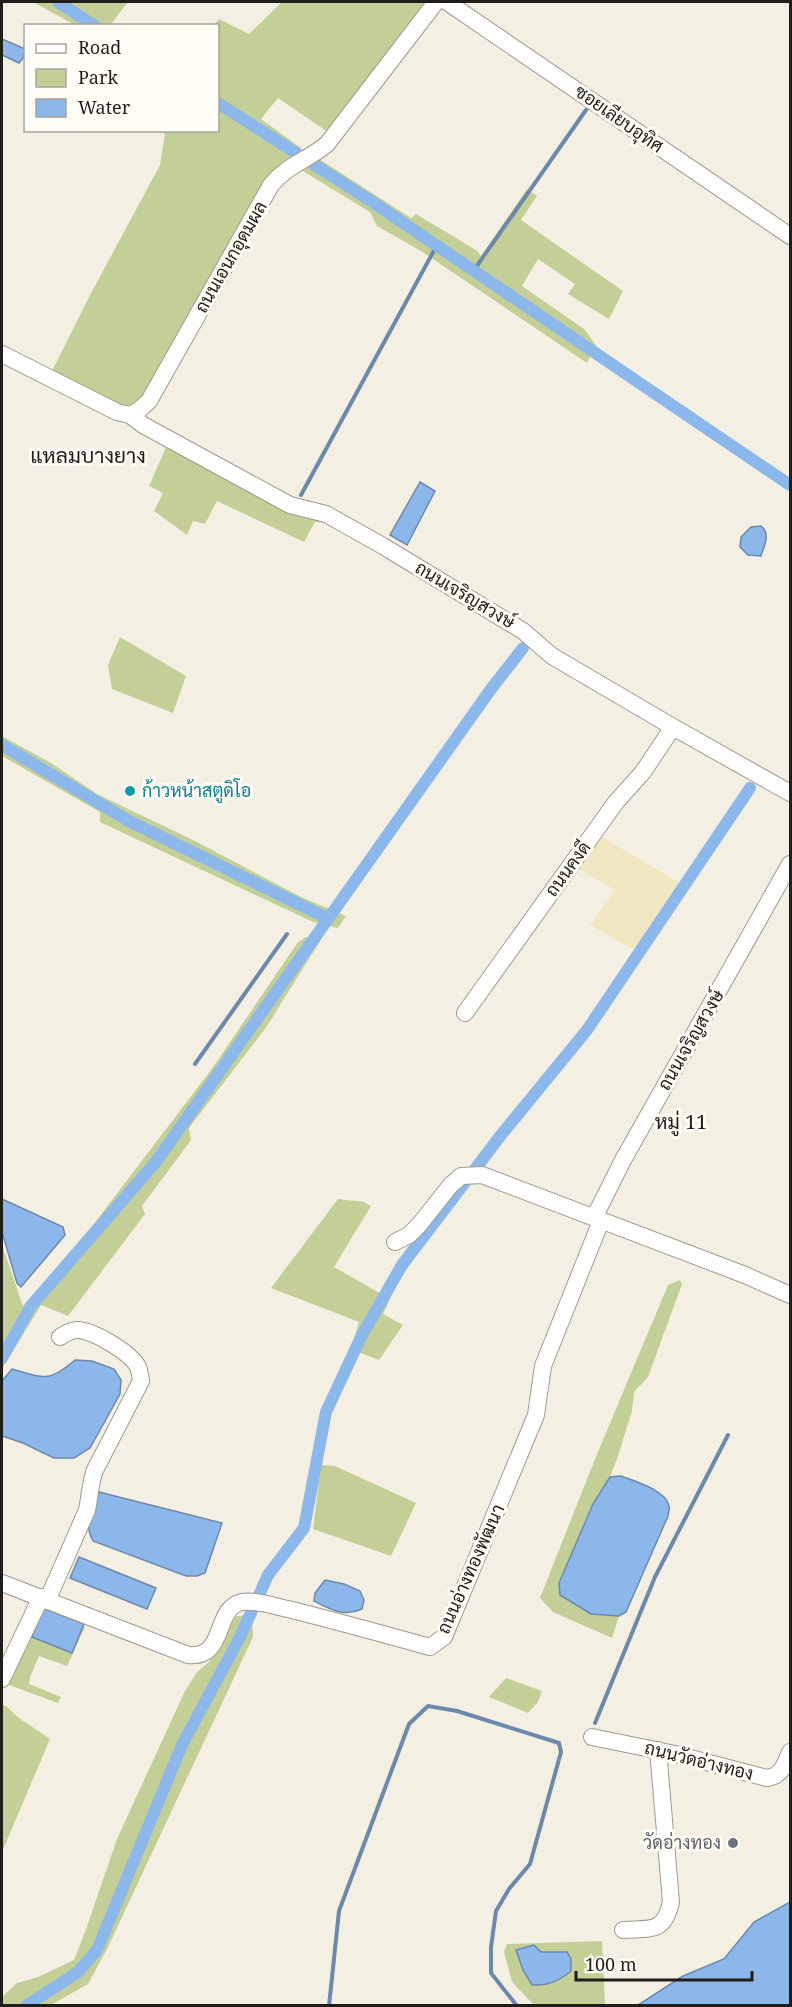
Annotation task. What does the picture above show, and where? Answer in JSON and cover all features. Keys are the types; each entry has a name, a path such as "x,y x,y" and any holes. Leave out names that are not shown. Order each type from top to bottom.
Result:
{"street":[{"name":"ถนนเอนกอุดมผล","path":"130,415 140,410 149,401 271,185 284,170 316,153 327,144 436,2"},
{"name":"ซอยเลียบอุทิศ","path":"447,2 790,236"},
{"path":"2,354 104,406 130,415"},
{"name":"ถนนเจริญสวงษ์","path":"130,415 143,425 290,505 326,514 383,546 523,631 552,656 673,728 790,793"},
{"name":"ถนนคงดี","path":"465,1013 616,802 643,772 673,728"},
{"name":"ถนนเจริญสวงษ์","path":"598,1219 623,1160 790,864"},
{"path":"395,1242 409,1235 461,1176 476,1175 745,1275 790,1295"},
{"name":"ถนนอ่างทองพัฒนา","path":"2,1583 188,1655 199,1656 207,1652 229,1611 243,1602 274,1606 430,1647 444,1637 532,1426 538,1404 543,1366 598,1219"},
{"path":"2,1679 87,1510 95,1470 141,1381 137,1366 129,1356 107,1342 84,1330 69,1331 60,1337"},
{"name":"ถนนวัดอ่างทอง","path":"592,1737 658,1750 767,1778 775,1777 782,1770 790,1752"},
{"path":"623,1930 662,1925 668,1916 671,1902 658,1750"}],"green space":[{"path":"33,2 128,2 111,24 73,24"},
{"path":"282,2 428,2 328,132 278,98 261,119 301,148 273,174 253,199 149,388 136,405 127,407 52,371 160,165 165,134 160,132 219,132 219,24 215,24 219,19 249,34"},
{"path":"316,157 411,218 416,214 476,250 481,256 527,189 537,196 521,220 623,291 609,319 568,294 575,284 538,259 522,286 584,329 596,345 587,363 421,251 377,226 370,212 298,168"},
{"path":"168,443 331,523 315,522 304,542 217,501 205,524 193,521 187,535 154,511 163,493 149,486"},
{"path":"120,637 186,676 173,713 112,689 108,665"},
{"path":"2,736 51,763 97,794 197,842 301,897 346,916 338,928 313,922 100,822 100,812 2,756"},
{"path":"306,937 322,938 267,1026 189,1128 191,1140 142,1206 145,1214 68,1316 41,1305 2,1369 2,1245 23,1306 93,1225 211,1070 298,942"},
{"path":"338,1199 364,1202 371,1206 334,1267 390,1299 383,1314 403,1325 379,1360 351,1349 359,1322 271,1288"},
{"path":"680,1280 682,1284 648,1377 634,1392 632,1411 617,1459 610,1477 593,1504 560,1595 591,1614 619,1616 612,1638 553,1612 540,1598 668,1285"},
{"path":"321,1465 335,1466 416,1503 391,1556 313,1529"},
{"path":"40,1605 85,1627 67,1666 39,1656 30,1677 29,1684 61,1697 58,1703 4,1683"},
{"path":"252,1615 253,1637 107,1949 88,1984 51,2005 2,2006 2,1997 17,1983 38,1977 74,1960 117,1839 184,1693 197,1672 210,1661 236,1616"},
{"path":"506,1678 542,1691 538,1702 528,1713 489,1697"},
{"path":"2,1705 50,1739 2,1852"},
{"path":"602,1941 605,2005 534,2005 512,1982 504,1952 507,1944"}],"sand":[{"path":"590,830 687,887 643,955 590,925 615,890 566,862"}],"water":[{"path":"2,39 24,49 23,58 19,63 2,55"},
{"path":"420,482 435,491 407,545 390,535"},
{"path":"761,526 766,536 761,556 748,555 740,547 741,537 751,527"},
{"path":"2,1199 63,1227 65,1235 21,1287 17,1283 2,1232"},
{"path":"75,1360 92,1361 114,1369 121,1380 120,1394 90,1448 74,1458 54,1458 2,1436 2,1381 12,1369 32,1375 52,1375"},
{"path":"621,1476 662,1495 669,1506 668,1516 626,1612 619,1616 591,1614 560,1595 559,1583 593,1504 610,1477"},
{"path":"99,1492 222,1523 205,1573 186,1576 93,1541 89,1522"},
{"path":"79,1557 156,1588 147,1609 70,1578"},
{"path":"325,1580 344,1584 360,1591 364,1600 362,1609 343,1612 332,1610 314,1601 315,1593"},
{"path":"43,1608 84,1624 72,1653 32,1637"},
{"path":"790,1902 790,2005 638,2005 683,1976 724,1959 754,1922"},
{"path":"534,1945 541,1952 567,1952 571,1959 571,1971 553,1982 532,1985 523,1970 516,1950"}],"waterway":[{"path":"58,2 92,24"},
{"path":"219,104 371,201 790,485"},
{"path":"474,270 586,110"},
{"path":"301,495 437,245"},
{"path":"2,1358 31,1306 155,1163 491,689 523,648"},
{"path":"2,745 129,821 327,918"},
{"path":"26,2006 78,1972 97,1950 182,1745 240,1637 268,1575 304,1528 326,1412 362,1335 402,1265 501,1135 587,1030 750,788"},
{"path":"195,1064 287,934"},
{"path":"595,1723 655,1577 728,1435"},
{"path":"329,2006 339,1911 409,1724 428,1706 457,1711 559,1743 561,1752 530,1864 509,1889 496,1911 491,1947 491,1973 517,2006"}],"place":[{"name":"ก้าวหน้าสตูดิโอ","path":"130,791"},
{"name":"วัดอ่างทอง","path":"733,1843"}],"district":[{"name":"แหลมบางยาง","path":"88,456"},
{"name":"หมู่ 11","path":"681,1122"}]}
